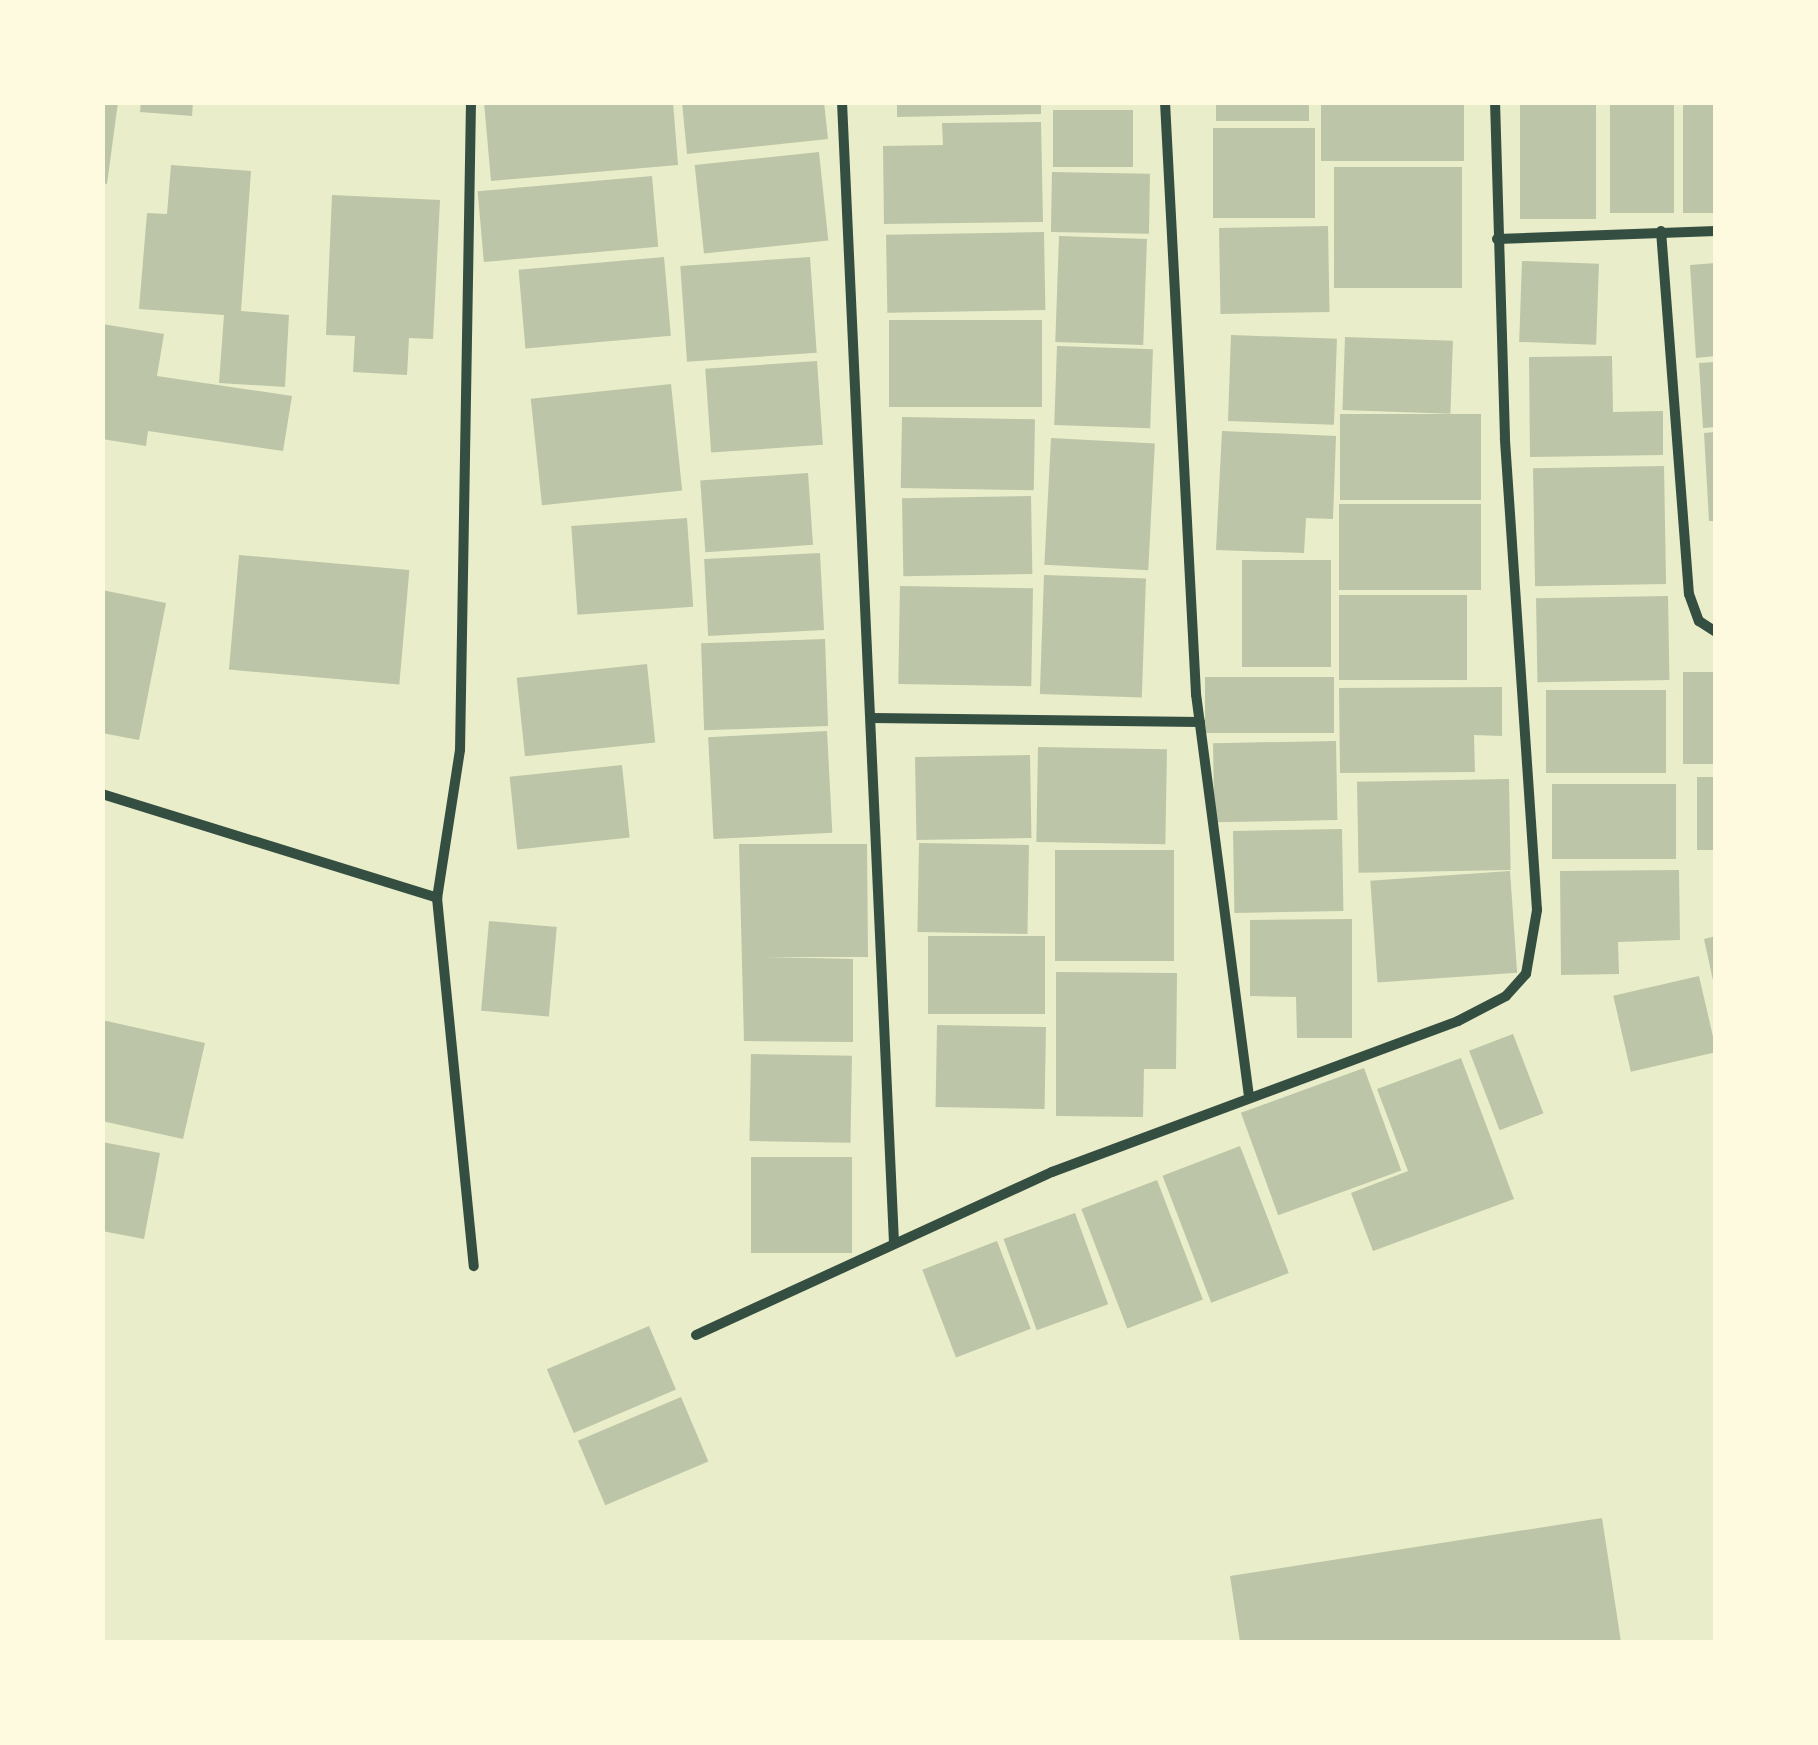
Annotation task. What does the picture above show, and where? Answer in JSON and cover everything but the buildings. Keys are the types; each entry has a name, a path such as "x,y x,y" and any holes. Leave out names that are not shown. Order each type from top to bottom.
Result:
{"street":[{"path":"471,102 460,750 436,898 474,1266"},
{"path":"842,102 894,1241"},
{"path":"1165,102 1200,722 1250,1094"},
{"path":"696,1334 894,1241 1250,1094 1458,1020 1506,996 1526,974 1537,910 1497,239 1494,102"},
{"path":"1497,239 1716,231"},
{"path":"1662,232 1689,594 1699,621 1716,632"},
{"path":"872,718 1200,722"},
{"path":"102,794 436,898"}]}
